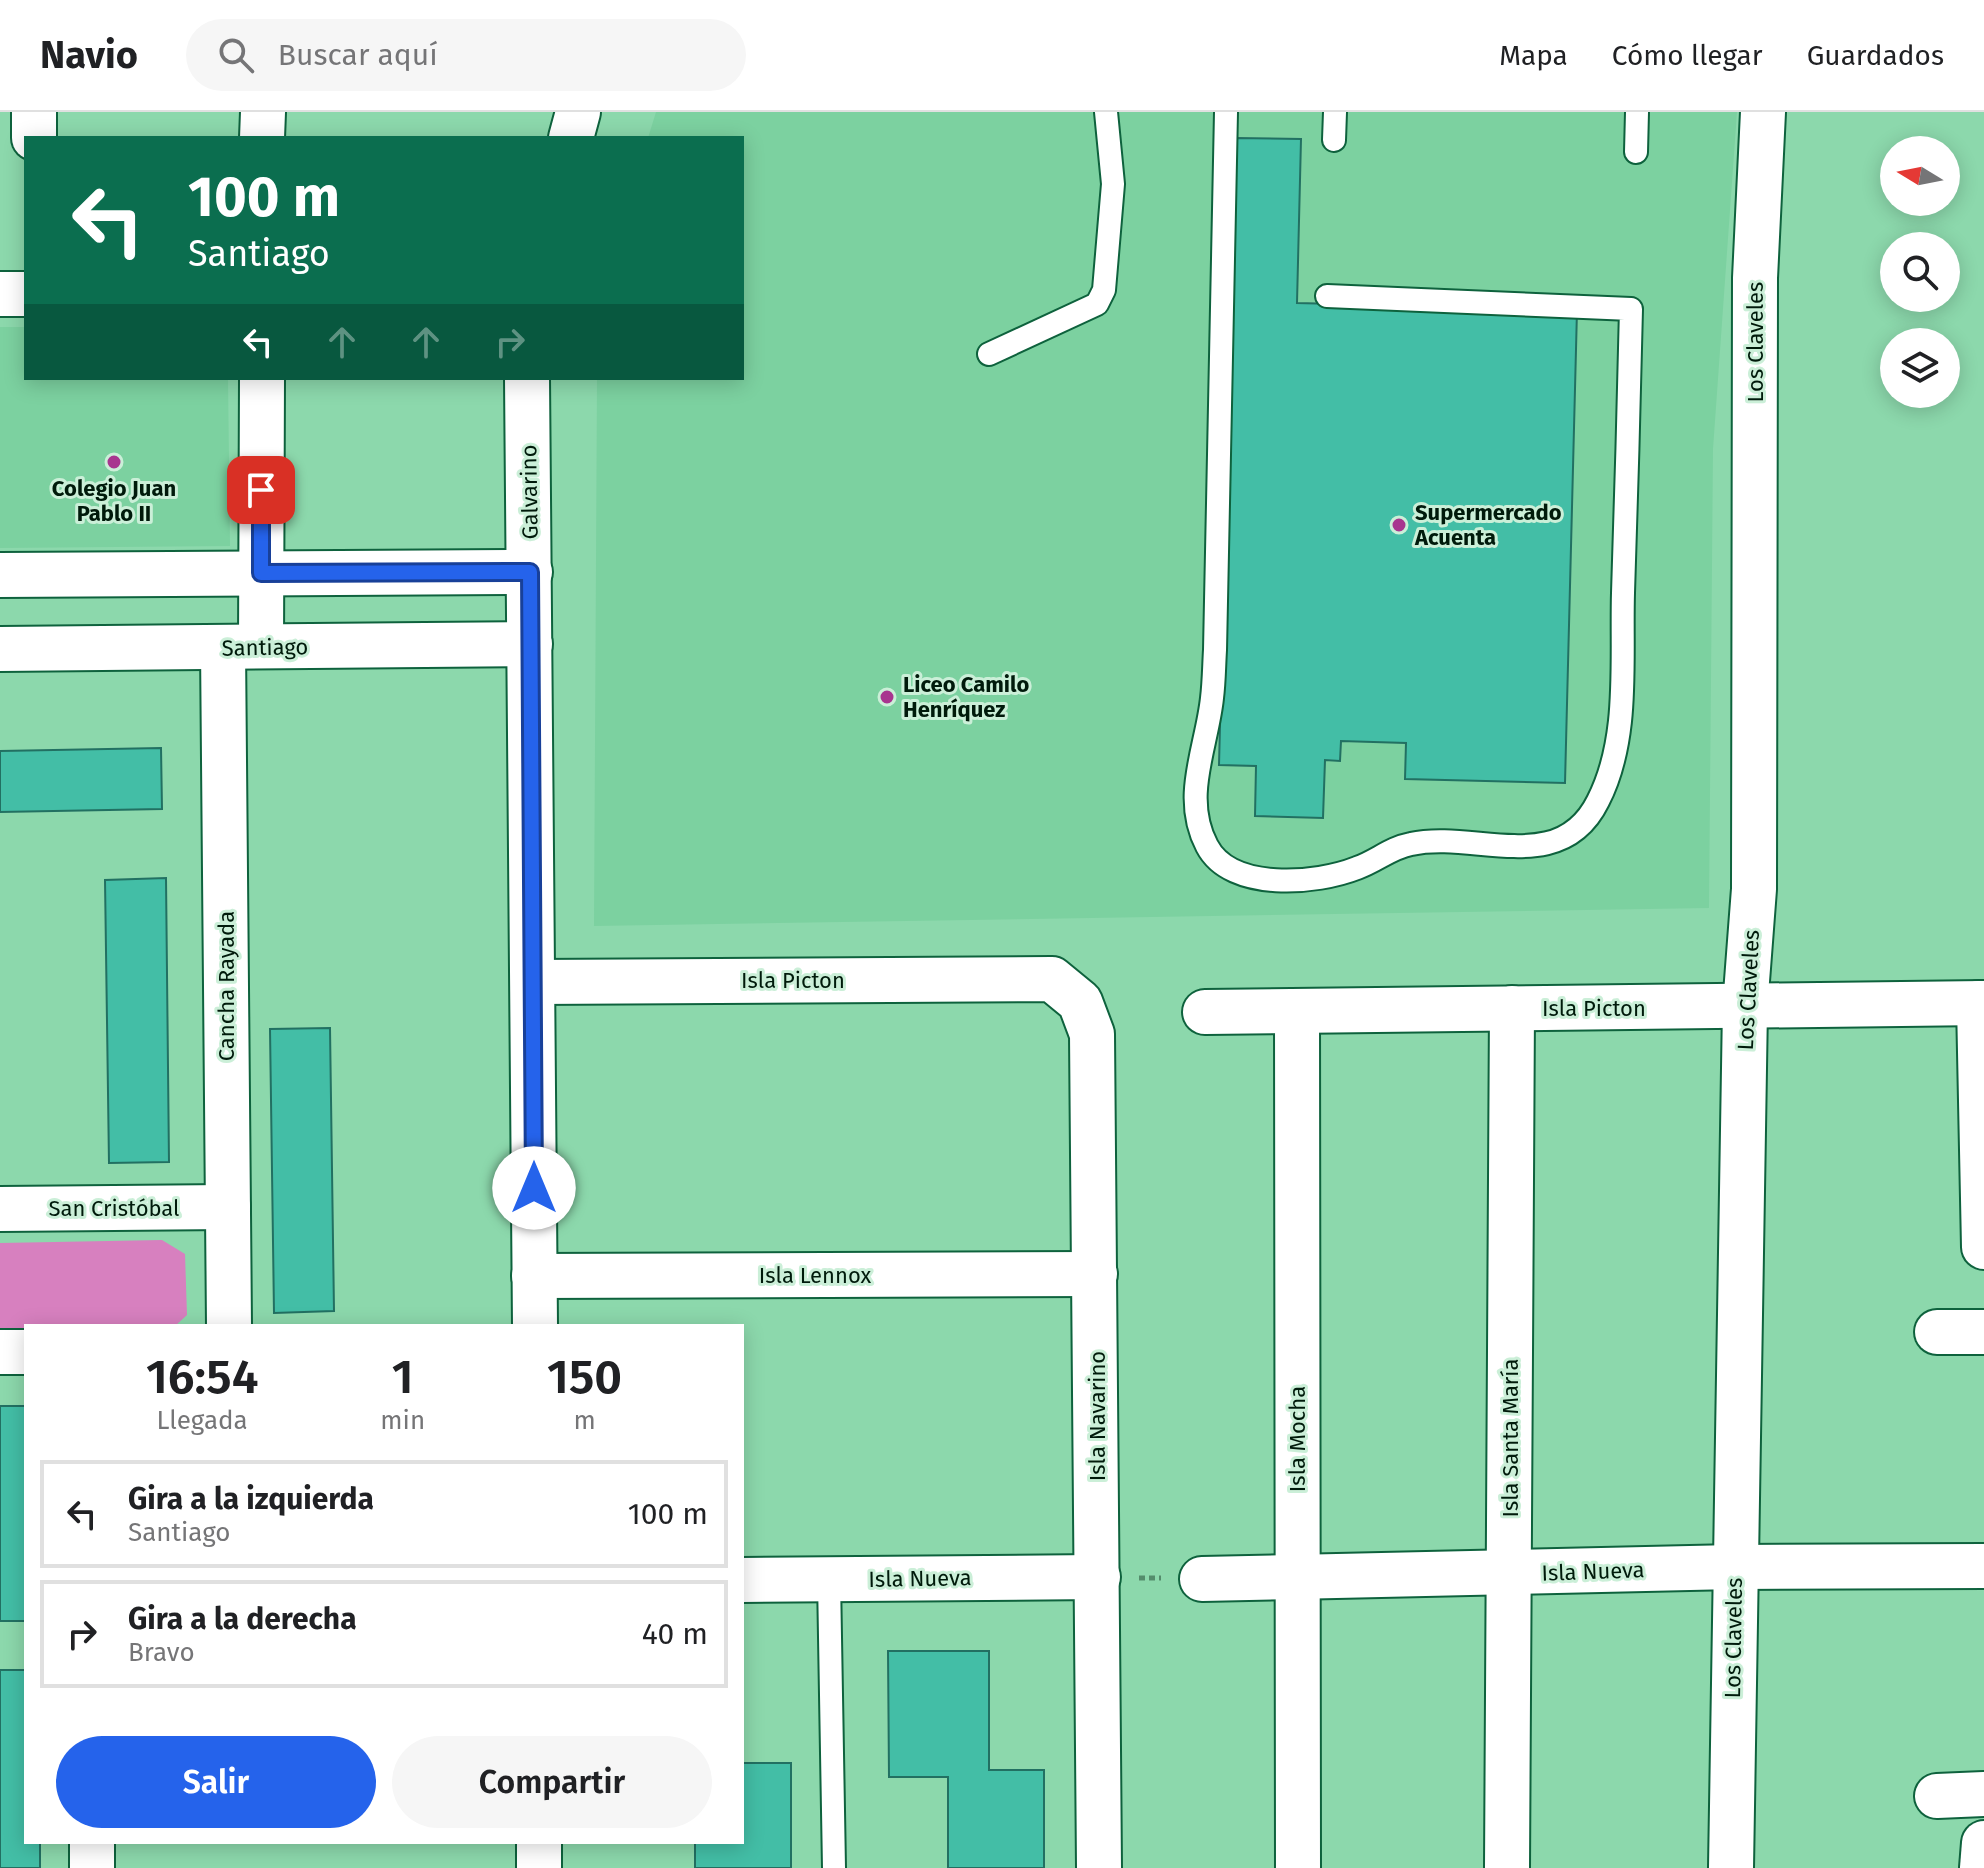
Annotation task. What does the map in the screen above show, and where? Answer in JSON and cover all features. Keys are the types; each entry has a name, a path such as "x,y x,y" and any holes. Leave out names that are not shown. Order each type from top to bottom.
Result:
{"street":[{"path":"34,112 34,136"},
{"path":"262,136 263,112"},
{"path":"572,136 578,112"},
{"name":"Los Claveles","path":"1731,1868 1745,1007 1754,889 1755,278 1763,112"},
{"path":"0,294 24,294"},
{"name":"Cancha Rayada","path":"229,1324 228,1207 242,647 261,573 262,380"},
{"name":"Galvarino","path":"527,380 535,1324"},
{"path":"0,575 530,572"},
{"name":"Santiago","path":"0,649 530,644"},
{"name":"Isla Picton","path":"534,982 1052,979"},
{"name":"Isla Navarino","path":"1052,979 1080,1002 1092,1034 1099,1868"},
{"path":"1982,1003 1984,1247"},
{"name":"Isla Picton","path":"1205,1012 1982,1003"},
{"name":"Isla Santa María","path":"1507,1868 1512,1008"},
{"name":"Isla Mocha","path":"1297,1011 1298,1868"},
{"name":"San Cristóbal","path":"0,1209 228,1207"},
{"name":"Isla Lennox","path":"534,1276 1095,1274"},
{"path":"1937,1332 1984,1332"},
{"path":"0,1352 24,1352"},
{"name":"Isla Nueva","path":"1202,1579 1734,1567 1984,1566"},
{"name":"Isla Nueva","path":"744,1580 1098,1577"},
{"path":"1937,1796 1984,1794"},
{"path":"1982,1868 1984,1843"},
{"path":"92,1844 92,1868"},
{"path":"539,1844 539,1868"}],"lane":[{"path":"989,354 1097,304 1104,290 1113,184 1106,112"},
{"path":"1226,112 1215,650 1212,700 1197,768 1196,814 1208,848 1230,867 1262,881 1307,880 1357,868 1388,850 1415,843 1550,845 1578,828 1598,803 1619,733 1631,309 1327,296"},
{"path":"1334,140 1335,112"},
{"path":"1636,152 1637,112"},
{"path":"829,1579 834,1868"}],"path":[{"path":"1098,1577 1202,1579"}],"shaded area":[{"path":"656,112 1737,112 1713,449 1709,908 594,926 597,380 744,380 744,136 649,136"},
{"name":"Colegio Juan Pablo II","path":"0,327 24,327 24,380 228,380 230,546 0,548"},
{"path":"162,1240 185,1254 187,1315 177,1324 24,1324 24,1329 0,1329 0,1243"}],"building":[{"name":"Supermercado Acuenta","path":"1235,138 1301,139 1297,303 1577,310 1565,783 1405,779 1406,743 1341,741 1340,761 1325,760 1323,818 1255,816 1256,766 1219,765"},
{"path":"161,748 162,809 0,812 0,751"},
{"path":"166,878 169,1162 109,1163 105,880"},
{"path":"330,1028 334,1311 274,1313 270,1029"},
{"path":"0,1406 24,1406 24,1621 0,1621"},
{"path":"888,1651 989,1651 989,1770 1044,1770 1044,1868 948,1868 948,1777 889,1777"},
{"path":"0,1670 24,1670 24,1844 40,1844 40,1868 0,1868"},
{"path":"744,1763 791,1763 791,1868 695,1868 695,1844 744,1844"}],"place":[{"name":"Colegio Juan Pablo II","path":"114,462"},
{"name":"Supermercado Acuenta","path":"1399,525"},
{"name":"Liceo Camilo Henríquez","path":"887,697"}],"route":[{"path":"261,490 261,573 530,572 534,1188"}]}
